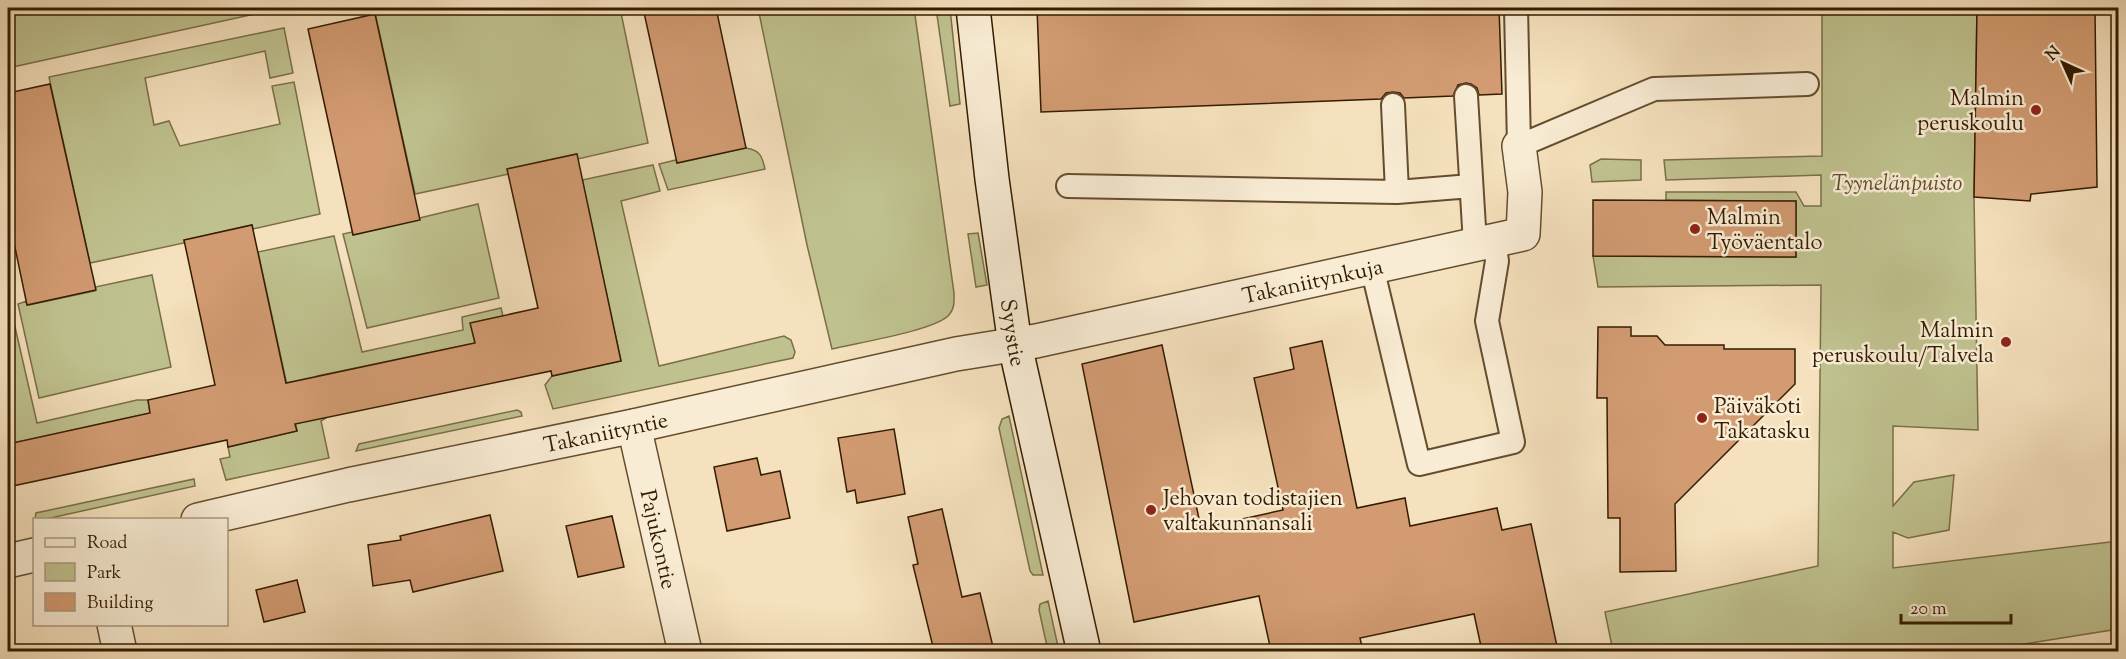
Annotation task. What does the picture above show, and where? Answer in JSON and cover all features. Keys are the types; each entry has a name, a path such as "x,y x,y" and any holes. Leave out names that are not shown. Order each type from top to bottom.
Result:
{"street":[{"name":"Syystie","path":"973,8 990,168 1015,345 1084,651"},
{"name":"Takaniitynkuja","path":"1015,345 1523,234 1525,192 1519,146"},
{"name":"Takaniityntie","path":"202,518 348,485 634,426 956,354 1015,345"},
{"name":"Pajukontie","path":"634,426 685,651"},
{"path":"8,561 33,555"},
{"path":"114,626 120,651"}],"lane":[{"path":"1516,8 1519,146 1654,89 1807,84"},
{"path":"1372,267 1419,464 1513,442 1487,321 1497,261 1485,242 1471,186 1466,96"},
{"path":"1393,105 1397,192"},
{"path":"1068,186 1397,192 1471,186"}],"green space":[{"path":"8,8 282,8 8,68"},
{"path":"374,8 620,8 648,143 578,159 576,154 507,169 509,174 415,194"},
{"path":"758,8 914,8 954,293 952,310 941,321 894,336 832,349 807,245"},
{"path":"936,8 950,8 960,104 950,106"},
{"name":"Tyynelänpuisto","path":"1822,8 1977,8 1974,197 1978,430 1893,426 1893,506 1914,482 1954,475 1949,530 1908,538 1893,532 1893,568 2118,541 2118,629 1993,649 1993,652 1613,651 1605,612 1818,566 1821,285 1598,287 1593,256 1796,257 1796,201 1666,200 1666,192 1796,192 1804,206 1821,206 1821,175 1666,180 1664,160 1822,156"},
{"path":"284,28 293,73 270,78 265,51 145,78 154,125 169,121 180,146 280,124 272,86 294,82 320,214 253,229 252,225 184,240 184,243 90,263 49,77"},
{"path":"746,148 760,154 765,169 668,190 659,164 676,160 677,163"},
{"path":"1601,159 1641,160 1641,180 1592,182 1590,165"},
{"path":"653,165 660,191 621,201 659,366 784,336 791,340 795,352 793,358 553,409 545,385 552,376 621,361 582,180"},
{"path":"478,204 499,298 367,328 343,234 352,232 353,234"},
{"path":"978,233 987,285 976,287 968,234"},
{"path":"334,236 362,352 463,330 462,317 501,308 503,316 471,323 475,343 317,376 326,418 321,421 329,458 226,480 220,459 230,457 228,447 297,431 258,252"},
{"path":"152,275 171,367 39,398 18,304 27,301 28,305 95,291 95,287"},
{"path":"10,305 37,423 137,400 148,400 150,413 8,444 8,306"},
{"path":"517,410 522,416 356,451 359,444"},
{"path":"1009,416 1043,575 1033,575 1030,571 999,428 1002,419"},
{"path":"194,479 195,486 51,518 35,518 36,513"},
{"path":"1048,601 1059,651 1048,651 1039,610 1040,604"}],"building":[{"path":"643,8 716,8 746,148 677,163"},
{"path":"1037,8 1499,8 1502,94 1479,95 1477,88 1466,83 1458,85 1453,96 1404,98 1400,93 1393,92 1386,93 1381,99 1041,112"},
{"name":"Malmin peruskoulu","path":"1977,8 2095,8 2097,187 2031,194 2030,201 1974,197"},
{"path":"375,14 420,220 353,235 308,29"},
{"path":"50,84 96,290 27,305 8,214 8,93"},
{"path":"577,154 621,361 552,376 551,371 295,424 297,431 228,447 227,440 8,487 8,444 150,413 148,400 215,385 184,240 252,225 286,383 475,343 470,323 538,308 507,169"},
{"name":"Malmin Työväentalo","path":"1593,200 1796,201 1796,257 1593,256"},
{"path":"1598,327 1631,327 1631,336 1657,336 1665,345 1724,345 1724,349 1795,349 1795,384 1675,504 1676,571 1620,572 1620,518 1608,518 1607,398 1597,398"},
{"path":"1322,341 1357,508 1405,498 1410,526 1497,508 1502,530 1531,524 1558,651 1482,651 1474,614 1360,638 1363,651 1271,651 1259,596 1134,622 1082,364 1162,345 1201,528 1283,510 1254,378 1294,369 1290,348"},
{"path":"894,429 905,494 857,503 855,490 847,492 838,438"},
{"path":"757,458 761,475 780,471 790,518 727,531 714,467"},
{"path":"942,509 962,597 980,593 994,651 934,651 913,565 918,564 908,517"},
{"path":"490,515 503,571 413,592 410,580 373,586 368,545 401,540 400,536"},
{"path":"612,516 624,567 578,577 566,526"},
{"path":"297,580 305,612 264,622 256,590"}],"place":[{"name":"Malmin peruskoulu","path":"2036,110"},
{"name":"Malmin Työväentalo","path":"1695,229"},
{"name":"Malmin peruskoulu/Talvela","path":"2006,342"},
{"name":"Päiväkoti Takatasku","path":"1702,418"},
{"name":"Jehovan todistajien valtakunnansali","path":"1151,510"}]}
